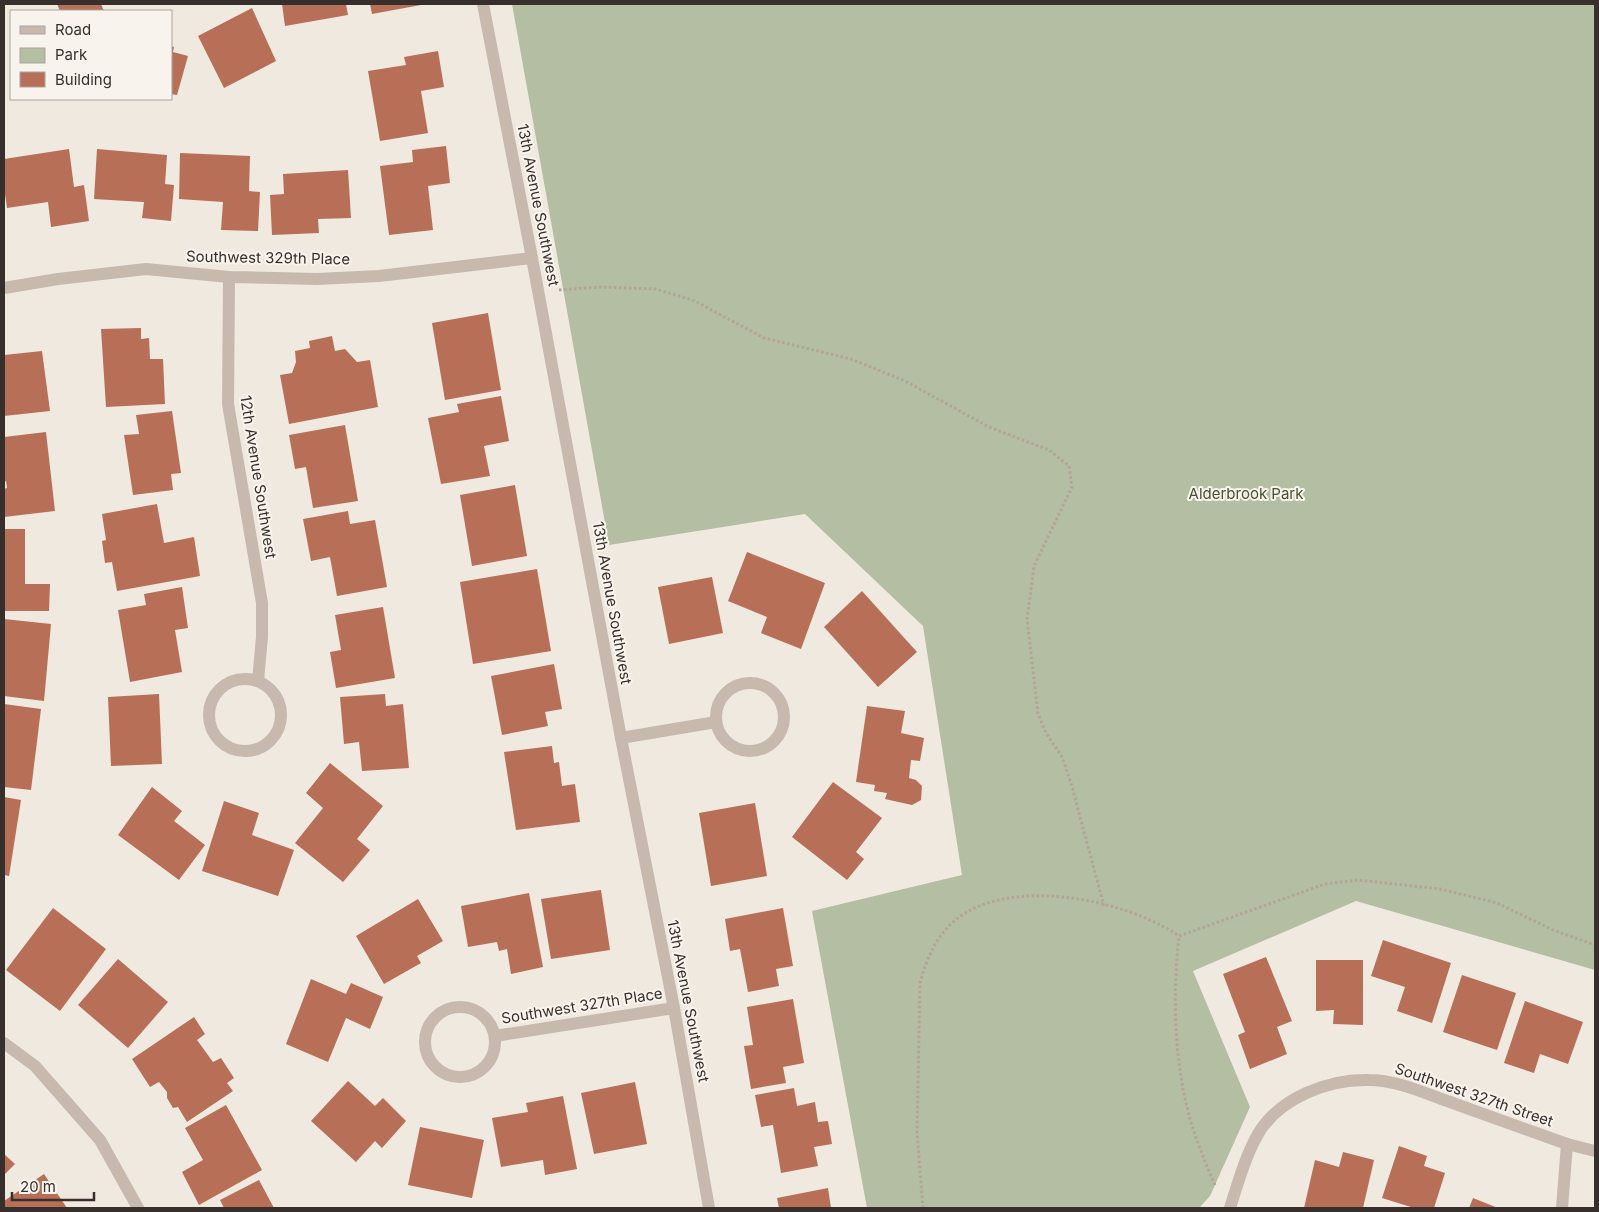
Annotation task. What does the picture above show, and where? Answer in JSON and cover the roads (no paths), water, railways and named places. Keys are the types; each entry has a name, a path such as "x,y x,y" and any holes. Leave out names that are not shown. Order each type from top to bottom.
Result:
{"street":[{"name":"13th Avenue Southwest","path":"483,4 532,258 620,738 674,1008 709,1208"},
{"name":"Southwest 329th Place","path":"4,288 58,279 146,270 230,277 317,279 379,276 532,258"},
{"name":"12th Avenue Southwest","path":"230,277 228,404 262,603 262,637 258,681"},
{"path":"246,678 258,681 269,687 277,697 281,709 278,728 268,744 256,750 244,752 231,749 220,742 212,733 208,720 208,708 213,696 221,686 233,680 246,678"},
{"path":"751,683 762,685 773,691 780,700 784,712 784,723 776,739 762,749 750,751 738,749 728,743 721,734 716,722 721,700 729,691 739,685 751,683"},
{"path":"620,738 716,722"},
{"name":"Southwest 327th Place","path":"460,1006 472,1008 483,1015 491,1024 495,1036 495,1049 491,1060 482,1070 471,1075 459,1077 447,1075 436,1069 428,1059 425,1048 425,1035 429,1024 437,1014 448,1008 460,1006"},
{"name":"Southwest 327th Place","path":"495,1036 674,1008"},
{"path":"4,1043 34,1066 100,1140 138,1208"},
{"name":"Southwest 327th Street","path":"1230,1208 1240,1174 1258,1134 1268,1120 1302,1095 1346,1080 1371,1080 1406,1086 1567,1144 1595,1151"},
{"path":"1562,1208 1567,1144"}],"park label":[{"name":"Alderbrook Park","path":"1246,494"}]}
